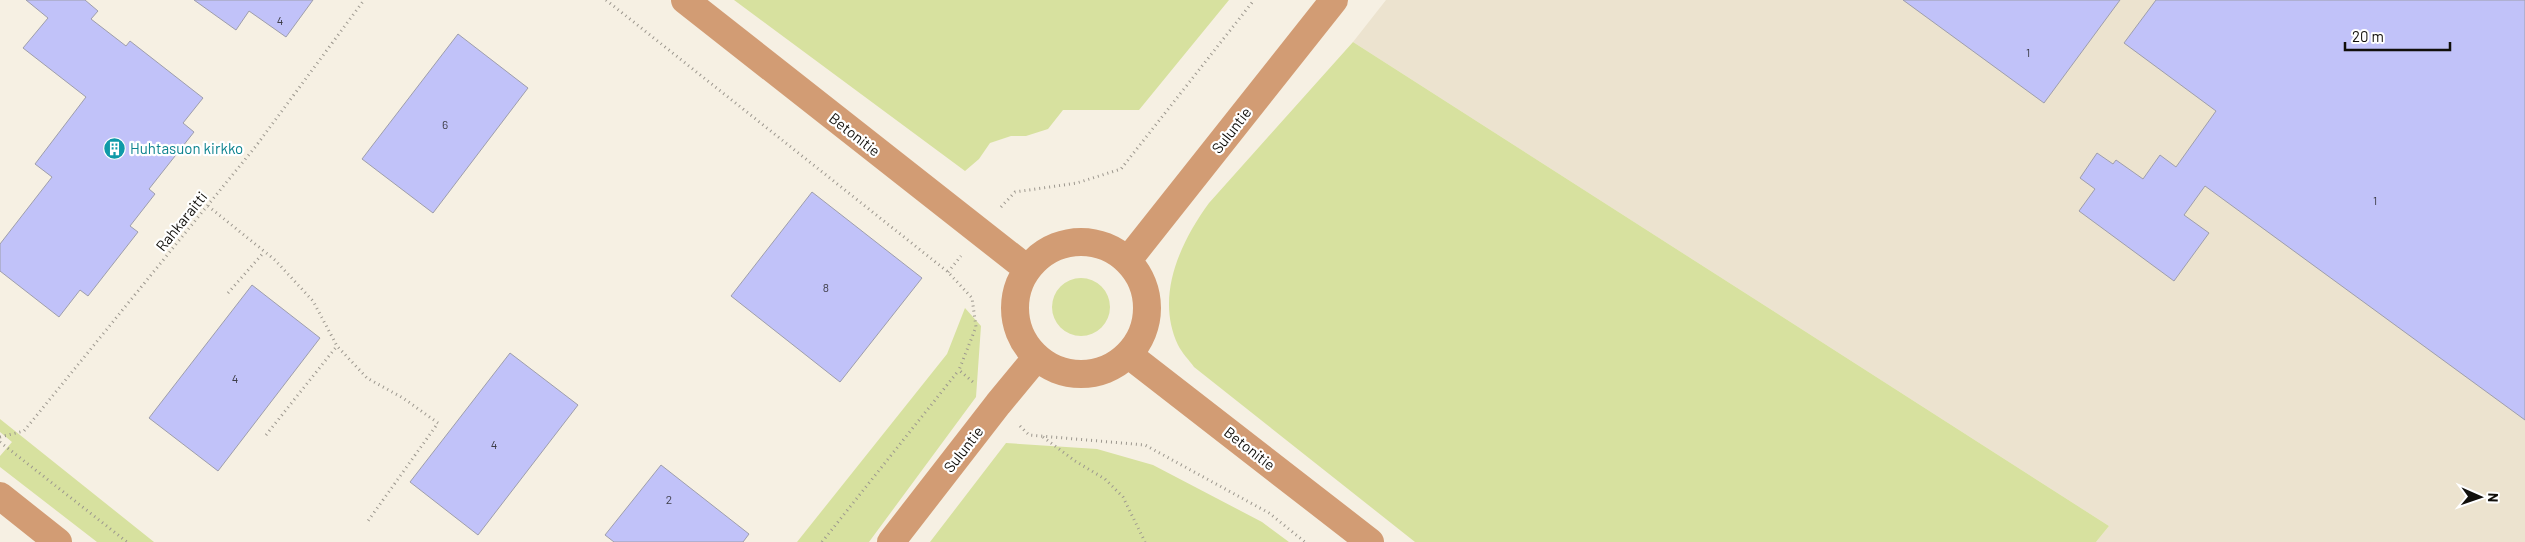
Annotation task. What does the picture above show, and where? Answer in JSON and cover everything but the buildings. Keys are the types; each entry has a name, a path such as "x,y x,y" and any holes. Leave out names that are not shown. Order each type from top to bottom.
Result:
{"street":[{"name":"Betonitie","path":"685,0 1026,268"},
{"name":"Suluntie","path":"1128,260 1334,0"},
{"path":"1085,242 1095,242 1128,260 1146,290 1146,324 1129,355 1101,372 1066,374 1036,358 1017,331 1014,298 1026,268 1056,245 1085,242"},
{"name":"Betonitie","path":"1129,355 1370,542"},
{"name":"Suluntie","path":"891,542 1036,358"},
{"path":"0,496 58,542"}],"path":[{"name":"Rahkaraitti","path":"0,437 24,431 256,146 364,0"},
{"path":"606,0 948,272 972,298 976,327 959,370 822,542"},
{"path":"948,272 979,232 1015,192 1077,183 1121,169 1254,0"},
{"path":"208,206 264,252 313,302 338,346 367,378 403,398 438,423 368,521"},
{"path":"228,293 264,252"},
{"path":"266,435 338,346"},
{"path":"959,370 998,404 1029,435 1144,445 1269,513 1305,542"},
{"path":"1042,436 1075,461 1105,480 1123,496 1145,542"},
{"path":"0,442 127,542"}],"shaded area":[{"path":"1386,0 2525,0 2525,542 2096,542 2109,526 1353,42"}],"green space":[{"path":"734,0 1229,0 1139,110 1063,110 1048,129 1026,136 1011,136 990,143 979,159 965,171"},
{"path":"1353,42 2109,526 2096,542 1415,542 1194,367 1178,345 1169,308 1170,289 1180,253 1209,203"},
{"path":"1081,278 1097,283 1105,291 1110,307 1105,323 1097,331 1081,336 1065,331 1057,323 1052,307 1057,291 1065,283"},
{"path":"965,308 981,326 976,397 869,542 797,542 947,354"},
{"path":"0,419 154,542 97,542 0,467 0,456 12,442 0,432"},
{"path":"1006,443 1097,449 1153,465 1262,522 1289,542 930,542"}],"place":[{"name":"Huhtasuon kirkko","path":"114,148"}]}
